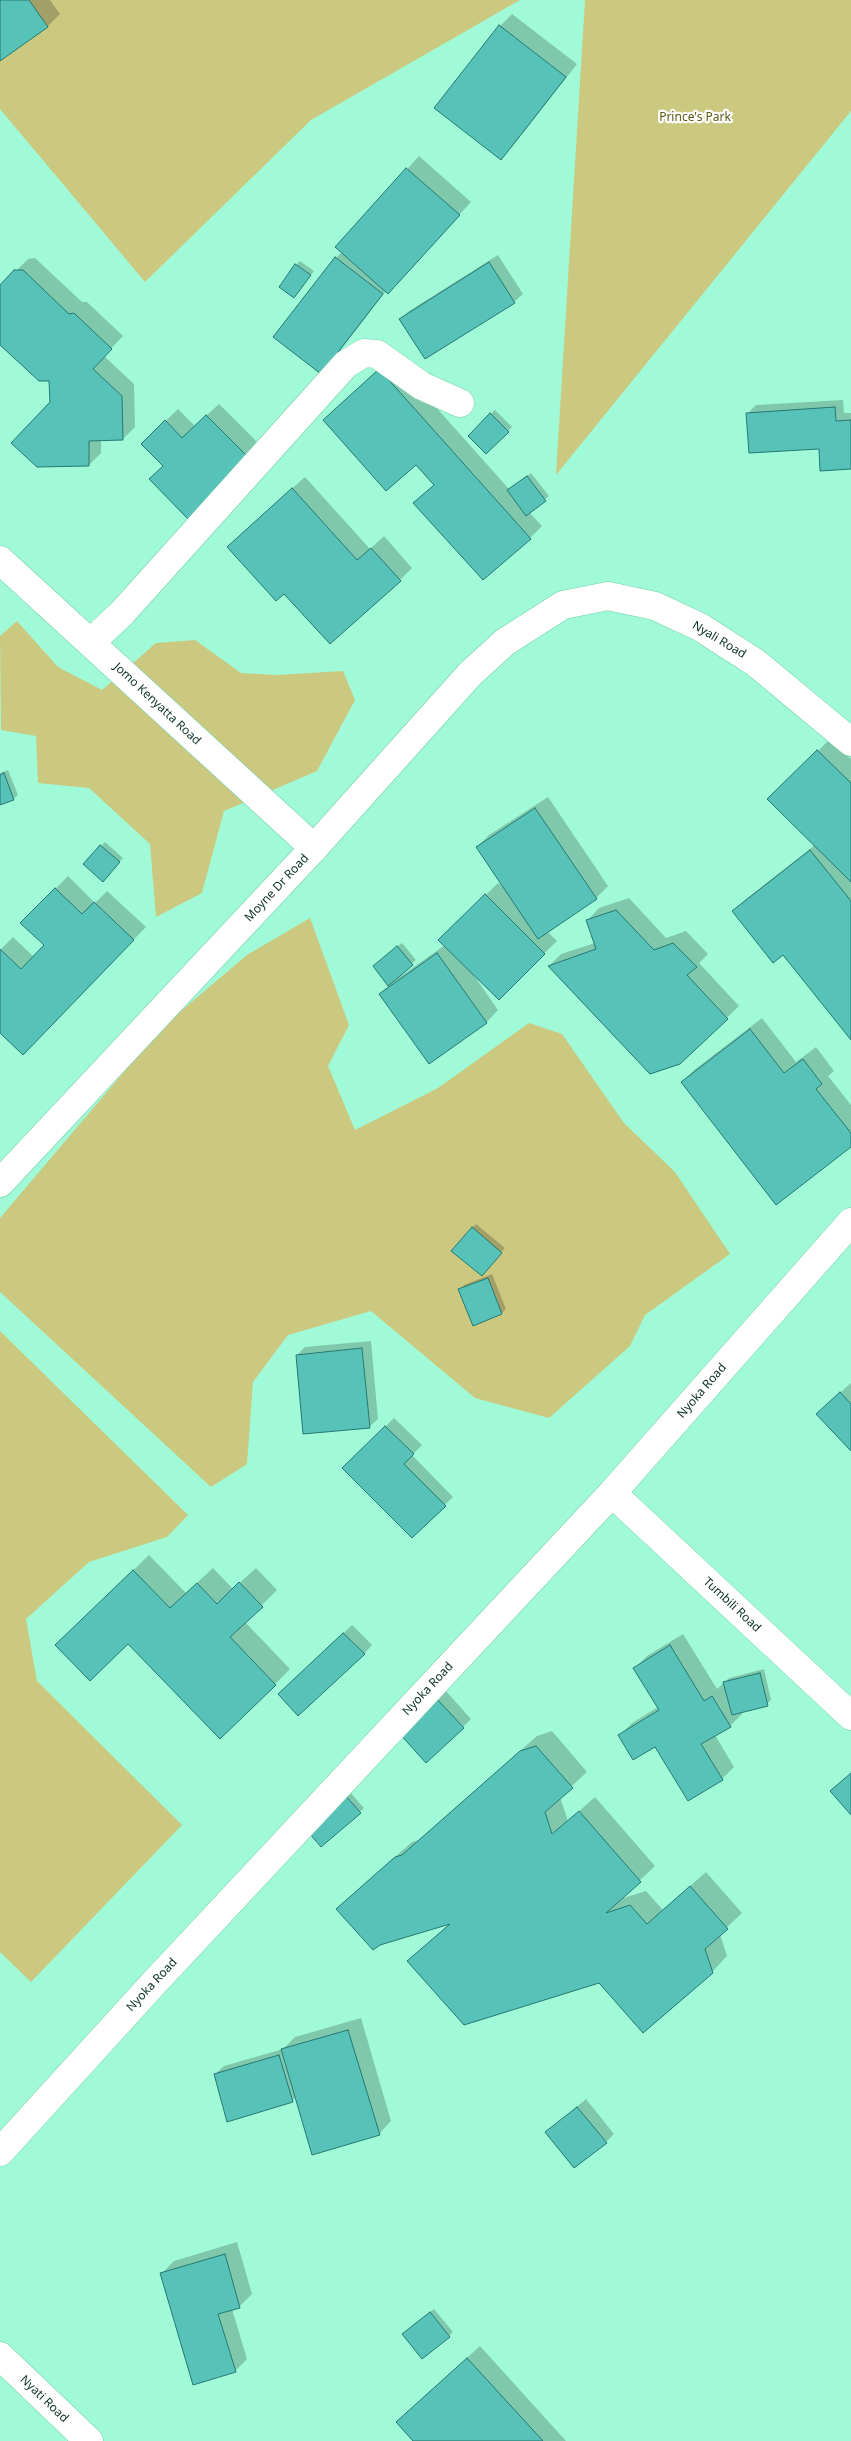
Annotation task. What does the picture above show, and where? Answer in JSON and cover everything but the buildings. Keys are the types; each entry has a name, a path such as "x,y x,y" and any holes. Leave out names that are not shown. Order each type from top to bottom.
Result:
{"street":[{"path":"91,642 122,612 346,364 364,353 377,354 422,386 460,403"},
{"name":"Jomo Kenyatta Road","path":"0,560 314,848"},
{"name":"Nyali Road","path":"563,605 608,596 655,606 700,627 756,662 851,742"},
{"name":"Moyne Dr Road","path":"0,1184 314,848 470,674 505,642 563,605"},
{"name":"Nyoka Road","path":"0,2152 153,1984 612,1493 851,1222"},
{"name":"Tumbili Road","path":"612,1493 851,1716"},
{"name":"Nyati Road","path":"0,2356 89,2441"}],"green space":[{"path":"0,0 520,0 311,120 145,282 0,109"},
{"name":"Prince's Park","path":"585,0 851,0 851,111 556,475"},
{"path":"17,621 58,667 102,690 156,643 195,640 241,673 277,675 343,671 355,700 317,771 224,811 202,893 156,917 150,844 89,788 38,783 36,736 1,730 0,636"},
{"path":"310,918 349,1025 328,1066 355,1130 438,1088 529,1023 562,1034 624,1123 675,1172 730,1254 645,1315 630,1346 549,1418 475,1398 371,1311 288,1335 253,1382 247,1464 211,1487 0,1292 0,1218 162,1027 247,955"},
{"path":"0,1331 188,1515 167,1537 89,1562 26,1619 37,1681 182,1825 31,1982 0,1952"}]}
